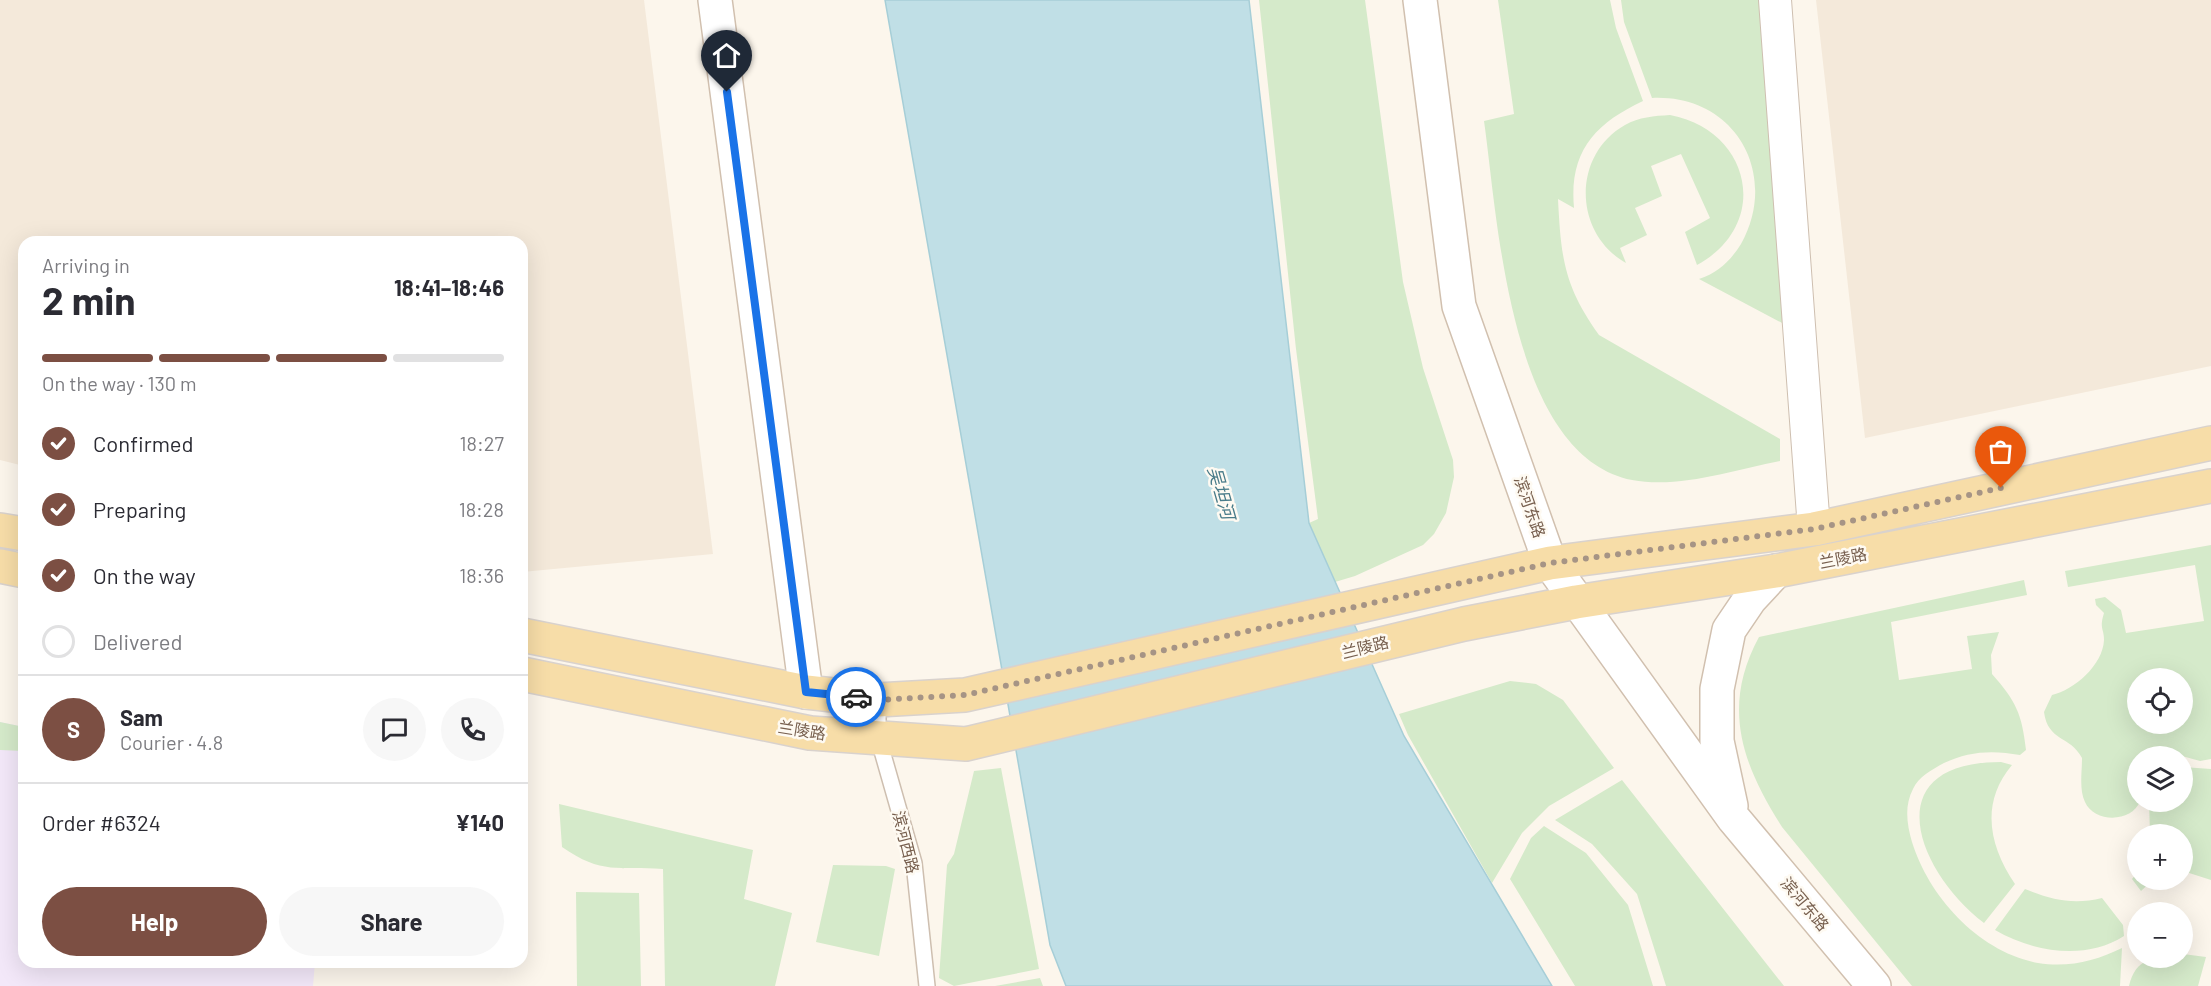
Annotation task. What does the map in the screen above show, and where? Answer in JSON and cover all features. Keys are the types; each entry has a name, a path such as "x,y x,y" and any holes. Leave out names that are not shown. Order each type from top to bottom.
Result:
{"main road":[{"path":"715,0 806,692"},
{"name":"滨河东路","path":"1420,0 1460,306 1550,563 1575,602 1734,819 1874,986"},
{"path":"528,636 806,692 878,700 965,695 1550,563 1814,529 2211,443"},
{"name":"兰陵路","path":"528,675 810,733 966,744 1464,624 1575,602 1776,571 2211,486"},
{"path":"0,530 18,533"},
{"path":"0,566 18,570"},
{"path":"1734,819 1717,741 1717,689 1729,630 1750,599 1776,571"}],"street":[{"path":"1775,0 1814,529"}],"lane":[{"name":"滨河西路","path":"878,700 878,737 914,863 927,986"}],"shaded area":[{"path":"0,0 644,0 713,554 528,571 528,236 18,236 18,464 0,460"},
{"path":"1816,0 2211,0 2211,366 1865,438"},
{"path":"0,722 18,726 18,968 314,968 313,986 0,986"}],"green space":[{"path":"1259,0 1365,0 1403,282 1423,368 1453,460 1454,477 1446,513 1434,534 1423,545 1355,576 1335,582 1309,523 1318,519 1296,349"},
{"path":"1498,0 1610,0 1616,28 1643,101 1611,120 1588,142 1576,171 1574,208 1558,199 1563,255 1571,286 1587,318 1599,335 1780,439 1780,461 1687,480 1650,482 1632,480 1591,461 1559,427 1535,381 1517,328 1496,215 1484,121 1514,114"},
{"path":"1621,0 1761,0 1784,324 1699,279 1723,265 1741,244 1752,217 1755,191 1752,166 1742,143 1727,124 1706,109 1681,100 1652,98 1624,22"},
{"path":"1670,115 1697,124 1719,139 1734,158 1742,180 1743,203 1736,226 1721,247 1697,265 1685,232 1710,218 1681,154 1651,166 1662,196 1635,208 1647,235 1620,248 1626,263 1609,250 1596,233 1588,214 1586,194 1588,174 1595,155 1608,138 1625,125 1652,116"},
{"path":"2211,545 2211,759 2200,761 2193,759 2193,746 2127,746 2127,812 2130,812 2121,817 2104,817 2090,809 2082,792 2082,758 2072,745 2050,729 2044,712 2052,695 2078,682 2099,658 2104,640 2102,625 2104,613 2096,605 2095,599 2105,597 2121,610 2126,633 2204,621 2195,565 2068,587 2065,571"},
{"path":"2024,580 2027,595 1891,622 1899,680 1972,669 1967,636 1999,632 1991,655 1992,674 2007,692 2020,717 2026,750 2020,755 1991,752 1963,756 1944,763 1926,774 1915,785 1908,802 1907,816 1910,836 1920,863 1931,883 1959,919 1977,934 2016,957 2038,963 2071,964 2102,957 2122,948 2120,986 1912,986 1782,827 1756,781 1741,735 1739,711 1741,687 1747,663 1759,637"},
{"path":"1510,681 1536,684 1563,700 1614,768 1549,806 1522,833 1492,883 1408,735 1399,714"},
{"path":"0,722 18,726 18,751 0,750"},
{"path":"2001,762 2012,765 1995,794 1992,824 1999,855 2015,884 1984,923 1960,901 1940,876 1926,849 1920,823 1922,799 1936,780 1961,767"},
{"path":"1001,768 1039,969 954,986 939,978 947,865 954,854 974,771"},
{"path":"2193,768 2211,769 2211,880 2193,874 2193,824 2150,824 2149,812 2193,812"},
{"path":"1622,780 1784,986 1666,986 1637,894 1592,844 1555,820"},
{"path":"559,804 753,850 744,899 792,913 775,986 665,986 663,869 611,867 588,862 576,856 562,847"},
{"path":"1544,826 1586,853 1628,905 1653,986 1575,986 1510,879 1531,838"},
{"path":"833,865 886,866 895,869 879,956 816,942"},
{"path":"2025,889 2063,900 2082,901 2102,898 2123,925 2124,936 2093,949 2059,951 2026,944 1995,930"},
{"path":"576,892 639,893 641,986 577,986"},
{"path":"2193,955 2206,957 2198,986 2129,986 2137,969 2193,968"},
{"path":"1040,978 1043,986 995,986"}],"water":[{"name":"吴坦河","path":"885,0 1249,0 1309,523 1404,736 1552,986 1066,986 1050,945"}],"way so far":[{"path":"856,697 878,700 965,695 1550,563 1814,529 2001,488"}],"route":[{"path":"727,92 806,692 856,697"}]}
